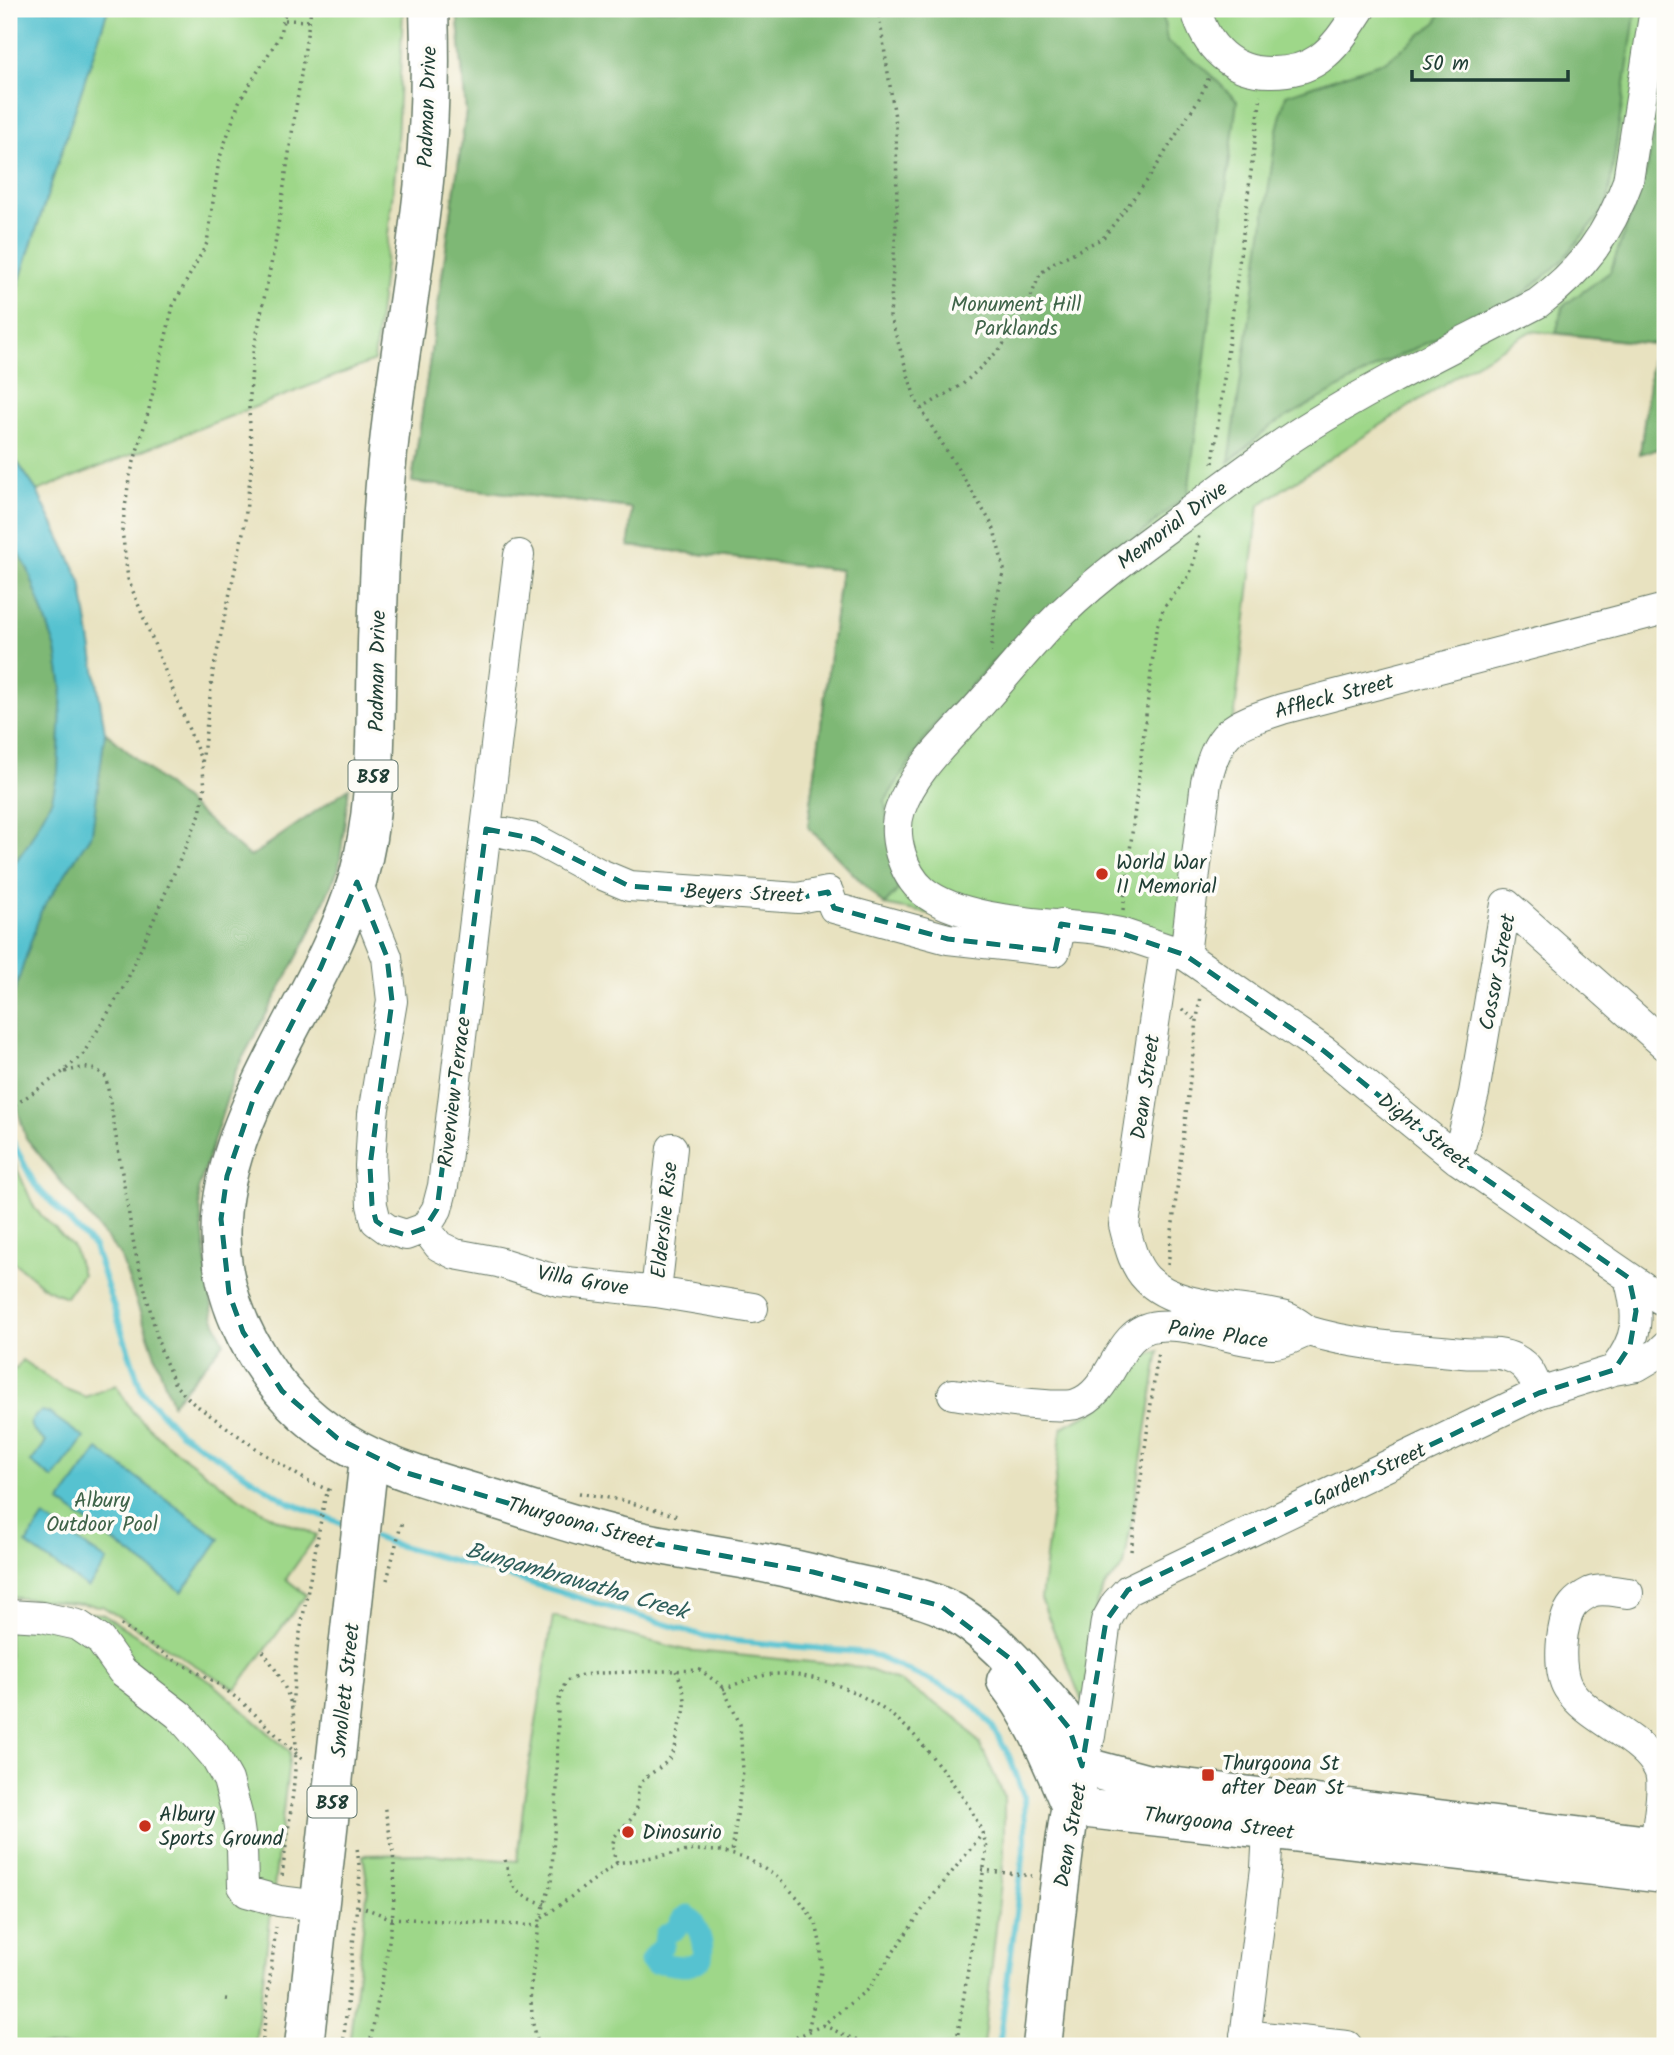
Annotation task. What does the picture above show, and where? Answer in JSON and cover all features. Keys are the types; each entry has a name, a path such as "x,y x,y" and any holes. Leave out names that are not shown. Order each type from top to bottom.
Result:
{"main road":[{"name":"Padman Drive","path":"369,1458 307,1416 282,1391 260,1361 243,1332 229,1293 221,1219 226,1176 241,1127 272,1059 321,967 357,882 365,851 373,780 379,582 387,457 425,176 430,66 429,9"},
{"name":"Smollett Street","path":"304,2046 320,1906 375,1563 365,1507 369,1458"},
{"name":"Thurgoona Street","path":"369,1458 407,1473 625,1538 783,1566 941,1606 970,1623 1016,1663 1058,1712 1080,1747 1082,1766 1270,1814"},
{"name":"Thurgoona Street","path":"879,1589 947,1625 976,1647 999,1672 1028,1714 1071,1807 1270,1814 1659,1860"},
{"name":"Dean Street","path":"1042,2046 1071,1807 1082,1766"}],"street":[{"path":"1196,9 1201,27 1219,53 1237,67 1251,71 1283,72 1304,67 1329,51 1360,9"},
{"name":"Memorial Drive","path":"1187,958 1120,933 965,912 943,903 923,891 909,876 900,852 898,814 903,800 930,760 1049,626 1126,558 1301,431 1340,407 1538,303 1583,264 1606,230 1628,181 1655,9"},
{"name":"Riverview Terrace","path":"425,1228 437,1209 443,1186 519,555"},
{"name":"Affleck Street","path":"1187,958 1206,782 1213,755 1225,735 1241,723 1282,709 1665,609"},
{"name":"Beyers Street","path":"486,829 535,839 598,873 629,886 798,898 828,892 834,908 948,939 1055,951 1060,924"},
{"path":"357,882 387,957 393,1001 373,1114 370,1166 372,1205 376,1221 387,1229 406,1235 425,1228"},
{"name":"Cossor Street","path":"1457,1159 1474,1093 1506,905 1665,1045"},
{"name":"Dean Street","path":"1124,1226 1163,963 1187,958"},
{"name":"Dight Street","path":"1187,958 1324,1051 1457,1159 1665,1302"},
{"name":"Elderslie Rise","path":"656,1292 672,1148"},
{"name":"Paine Place","path":"1124,1226 1131,1254 1147,1280 1163,1291 1191,1301 1288,1317 1308,1331 1328,1337 1470,1354 1500,1353 1517,1360 1531,1371 1539,1393"},
{"name":"Villa Grove","path":"425,1228 439,1245 456,1254 498,1262 558,1280 753,1308"},
{"path":"1614,1370 1627,1353 1636,1326 1635,1297 1629,1278"},
{"name":"Garden Street","path":"1614,1370 1665,1323"},
{"name":"Paine Place","path":"953,1394 1072,1406 1097,1392 1125,1346 1144,1329 1177,1326 1275,1344 1308,1331"},
{"name":"Garden Street","path":"1128,1590 1539,1393 1614,1370 1637,1366 1665,1347"},
{"name":"Dean Street","path":"1082,1766 1090,1736 1106,1620 1128,1590"},
{"path":"1628,1593 1598,1591 1589,1593 1574,1603 1565,1625 1561,1657 1563,1676 1568,1689 1578,1700 1631,1741 1658,1767 1662,1785 1659,1860"},
{"path":"9,1615 41,1617 78,1625 100,1640 122,1671 179,1715 214,1755 228,1780 237,1814 243,1886 247,1892 279,1901 320,1906"},
{"path":"1270,1814 1266,1868 1244,2040 1347,2046"}],"path":[{"path":"9,1108 62,1072 83,1054 130,974 200,814 205,786 202,764 128,579 121,530 129,479 148,413 173,306 207,243 219,160 239,102 279,37 286,9"},
{"path":"202,764 213,671 244,528 252,462 249,409 253,353 275,245 311,9"},
{"path":"878,9 896,124 897,210 890,316 911,388 921,409 993,526 1004,569 995,607 991,692"},
{"path":"285,20 310,21"},
{"path":"921,409 963,384 999,350 1020,321 1040,274 1053,263 1103,238 1149,178 1200,97 1219,53"},
{"path":"1212,468 1261,89"},
{"path":"1120,933 1156,629 1164,607 1189,576 1195,562 1201,526"},
{"path":"1159,1288 1167,1276 1197,1021 1187,958"},
{"path":"1159,990 1197,1021"},
{"path":"62,1072 87,1065 98,1069 107,1077 135,1251 160,1348 175,1385 193,1403 264,1454 309,1482 329,1490 317,1536 297,1648 292,1707 296,1751 243,1703 215,1682 169,1657 112,1618"},
{"path":"1131,1551 1158,1346"},
{"path":"576,1492 621,1500 692,1520"},
{"path":"375,1563 402,1521"},
{"path":"263,1651 284,1685 292,1707"},
{"path":"539,2046 533,2024 530,1992 540,1919 551,1883 557,1788 558,1702 566,1681 582,1675 600,1673 700,1670 723,1689 740,1724 743,1771 732,1853"},
{"path":"617,1863 612,1846 618,1831 634,1815 638,1806 638,1788 666,1763 677,1746 678,1727 685,1708 681,1681 676,1671"},
{"path":"723,1689 766,1676 804,1676 840,1686 891,1715 912,1732 966,1799 983,1833 987,1848 956,2046"},
{"path":"370,2046 376,2004 387,1959 390,1919 393,1854 384,1805"},
{"path":"777,2046 823,2025 868,1989 926,1906 983,1833"},
{"path":"343,2046 358,1907 360,1874 357,1845"},
{"path":"540,1919 617,1863 695,1850 732,1853 748,1859 776,1877 799,1899 816,1923 821,1947 821,1972 808,2031"},
{"path":"505,1860 512,1884 523,1897 545,1904"},
{"path":"982,1870 1035,1877"},
{"path":"358,1907 390,1919 540,1926"},
{"path":"225,1999 232,2000"},
{"path":"823,2025 868,2046"},
{"path":"437,2046 446,2042 457,2046"}],"highlighted area":[{"path":"486,829 535,839 629,886 798,898 828,892 834,908 948,939 1055,951 1061,924 1120,933 1185,955 1324,1051 1457,1159 1629,1278 1636,1311 1630,1346 1614,1370 1539,1393 1128,1590 1106,1621 1082,1766 1069,1728 1016,1663 941,1606 813,1572 625,1538 407,1473 337,1438 282,1391 243,1332 229,1293 221,1219 227,1176 254,1097 321,967 357,882 387,957 392,1001 370,1166 372,1205 376,1221 387,1229 406,1235 425,1228 437,1209"}],"green space":[{"path":"108,9 403,9 396,163 374,361 37,491 9,450 9,313"},
{"name":"Monument Hill Parklands","path":"457,9 1665,9 1665,447 1640,454 1654,344 1531,331 1462,372 1259,505 1235,712 1182,953 957,919 884,905 808,827 841,570 629,546 632,508 412,482 466,112"},
{"name":"Monument Hill Parklands","path":"457,9 1162,9 1167,42 1203,67 1237,101 1188,494 1006,648 934,725 885,801 898,890 884,905 808,827 841,570 629,546 632,508 412,482 466,112"},
{"path":"1441,9 1636,9 1607,206 1561,262 1514,302 1384,363 1271,426 1229,462 1277,130 1286,95 1386,61 1437,22"},
{"path":"1665,85 1665,447 1640,454 1654,344 1556,333 1563,306 1610,272 1646,172"},
{"path":"9,537 28,569 56,649 62,687 58,773 52,799 28,844 9,871"},
{"path":"105,732 250,857 349,788 339,868 308,937 236,1070 198,1190 213,1315 224,1343 172,1404 120,1255 26,1138 9,1079 13,996 41,911 92,833"},
{"path":"9,1151 35,1209 73,1247 82,1274 66,1297 46,1289 9,1258"},
{"path":"1159,1351 1124,1566 1105,1586 1094,1612 1084,1706 1041,1599 1062,1427 1098,1409 1131,1360"},
{"name":"Albury Outdoor Pool","path":"22,1360 63,1388 86,1397 116,1385 133,1412 164,1442 241,1499 277,1519 317,1535 286,1579 306,1595 236,1689 102,1606 9,1597 9,1364 16,1369"},
{"name":"Albury Sports Ground","path":"9,1607 102,1614 214,1684 290,1752 255,2046 9,2046"},
{"path":"553,1616 685,1650 862,1667 901,1682 960,1720 980,1744 1004,1796 1004,1855 983,2046 349,2046 368,1887 363,1855 421,1854 517,1861"}],"water":[{"path":"9,9 108,9 9,313"},
{"path":"9,450 37,491 81,581 105,732 92,833 41,911 13,996 9,1000 9,871 28,844 52,799 58,773 62,687 56,649 28,569 9,537"},
{"path":"42,1411 49,1413 84,1438 53,1479 31,1462 46,1442 31,1427 32,1420"},
{"path":"98,1449 220,1539 182,1592 60,1502"},
{"path":"44,1517 107,1561 88,1588 26,1544"}],"waterway":[{"name":"Bungambrawatha Creek","path":"9,1135 35,1185 94,1247 142,1392 179,1432 288,1502 348,1526"},
{"name":"Bungambrawatha Creek","path":"374,1537 704,1636 869,1653 964,1696 991,1724 1009,1756 1024,1796 1025,1842 999,2046"},
{"path":"682,1918 676,1929 665,1935 664,1944 650,1961 652,1963 685,1966 697,1963 702,1958 700,1935 687,1915"}],"place":[{"name":"World War II Memorial","path":"1102,874"},
{"name":"Thurgoona St after Dean St","path":"1208,1775"},
{"name":"Albury Sports Ground","path":"145,1826"},
{"name":"Dinosurio","path":"628,1832"}]}
